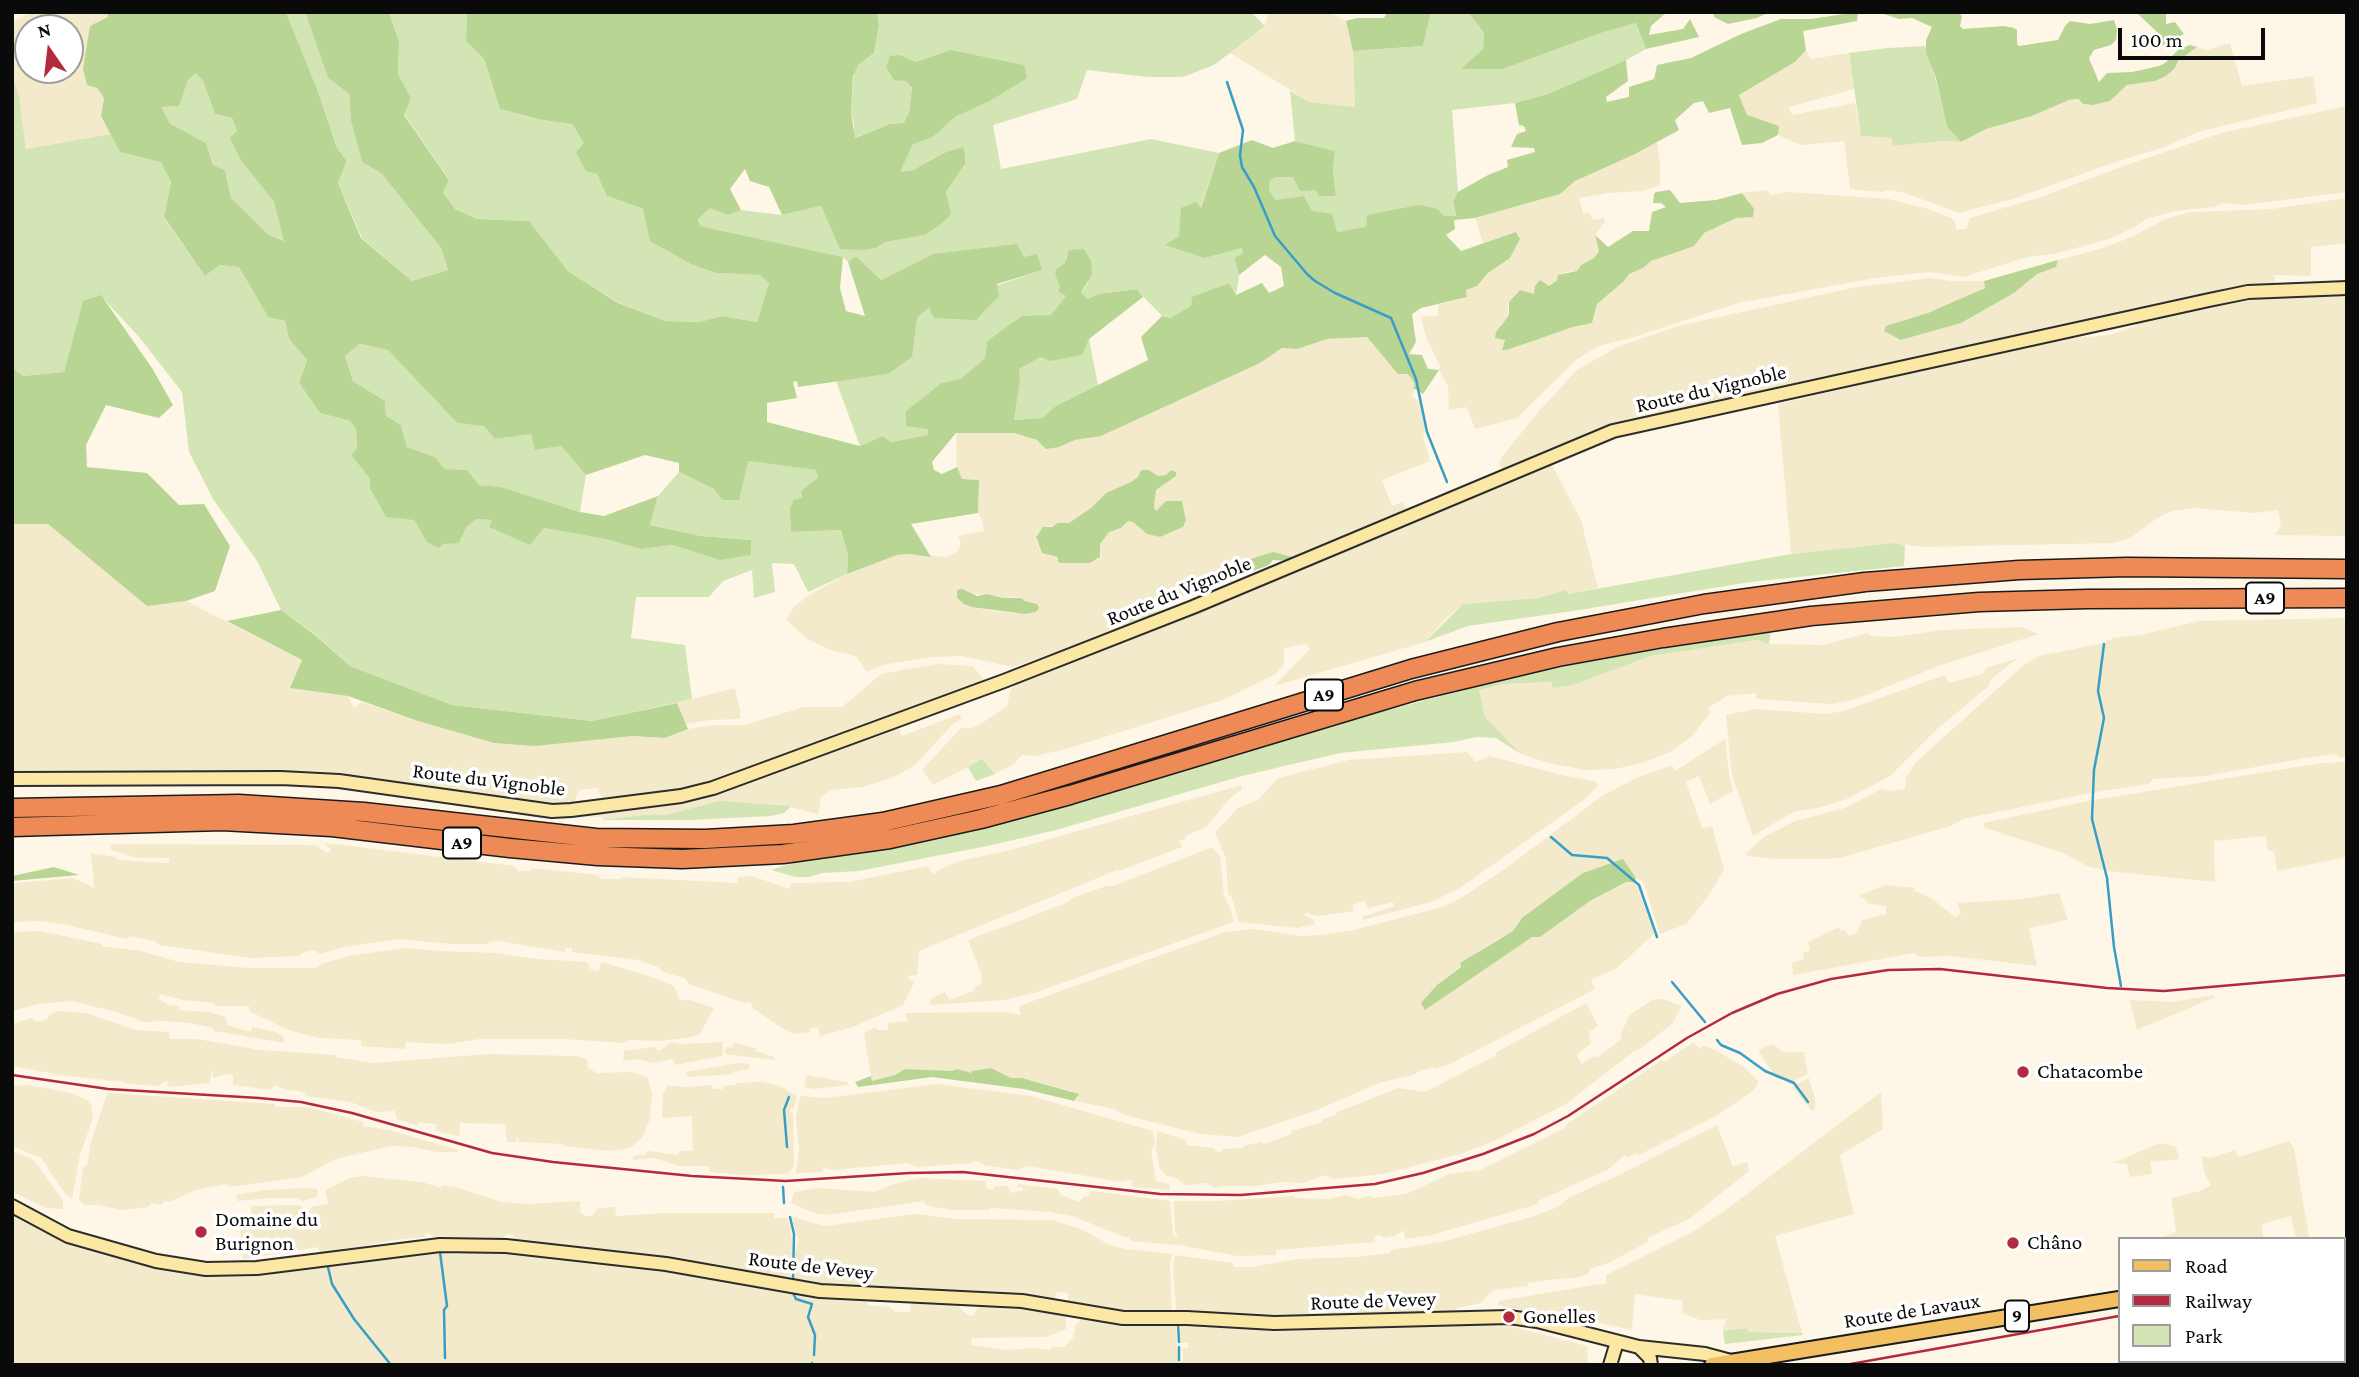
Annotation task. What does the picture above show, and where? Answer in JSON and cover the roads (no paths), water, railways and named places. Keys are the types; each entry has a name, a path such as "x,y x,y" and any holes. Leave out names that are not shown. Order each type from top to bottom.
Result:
{"highway":[{"name":"A9","path":"12,808 239,803 364,812 616,839 705,839 794,834 870,824 1001,795 1411,668 1606,622 1717,602 1865,582 2006,571 2127,567 2347,569"},
{"name":"A9","path":"12,827 222,821 332,827 555,853 649,858 783,853 838,847 939,829 1070,795 1415,691 1506,668 1702,631 1822,615 1966,603 2087,599 2347,598"}],"main road":[{"name":"Route de Lavaux","path":"1712,1365 2118,1299"}],"street":[{"name":"Route du Vignoble","path":"12,779 281,778 339,781 552,811 681,796 726,784 1181,612 1614,431 2248,292 2347,288"},
{"name":"Route de Vevey","path":"12,1206 68,1236 156,1261 206,1269 257,1268 440,1245 549,1249 666,1264 820,1291 1022,1301 1123,1318 1197,1318 1274,1323 1498,1317 1537,1321 1617,1342 1705,1354 1732,1362"},
{"path":"1610,1365 1617,1342"},
{"path":"1639,1346 1650,1358 1651,1365"}],"waterway":[{"path":"1227,82 1243,130 1240,155 1242,167 1254,187 1275,236 1315,281 1391,318 1416,379 1427,432 1447,482"},
{"path":"2104,644 2098,691 2104,718 2094,770 2092,819 2107,878 2121,986"},
{"path":"1551,837 1572,855 1607,858 1639,885 1657,937"},
{"path":"1672,982 1705,1022"},
{"path":"1717,1040 1765,1071 1794,1083 1808,1102"},
{"path":"787,1147 784,1110 789,1097"},
{"path":"783,1187 784,1203"},
{"path":"790,1217 794,1234 793,1281"},
{"path":"440,1252 447,1306 444,1310 445,1358"},
{"path":"328,1267 332,1284 354,1319 391,1365"},
{"path":"793,1293 796,1299 812,1304 808,1317 815,1335 814,1355"},
{"path":"1178,1324 1179,1342"},
{"path":"1179,1347 1179,1360"}],"railway":[{"path":"12,1075 108,1089 301,1102 352,1113 492,1153 692,1176 786,1181 963,1172 1160,1194 1241,1195 1375,1184 1423,1173 1483,1154 1534,1134 1568,1116 1687,1038 1732,1013 1777,994 1831,979 1888,970 1940,969 2107,988 2164,991 2347,975"},
{"path":"1845,1365 2118,1316"}],"place":[{"name":"Chatacombe","path":"2023,1072"},
{"name":"Domaine du Burignon","path":"201,1232"},
{"name":"Châno","path":"2013,1243"},
{"name":"Gonelles","path":"1509,1317"}]}
